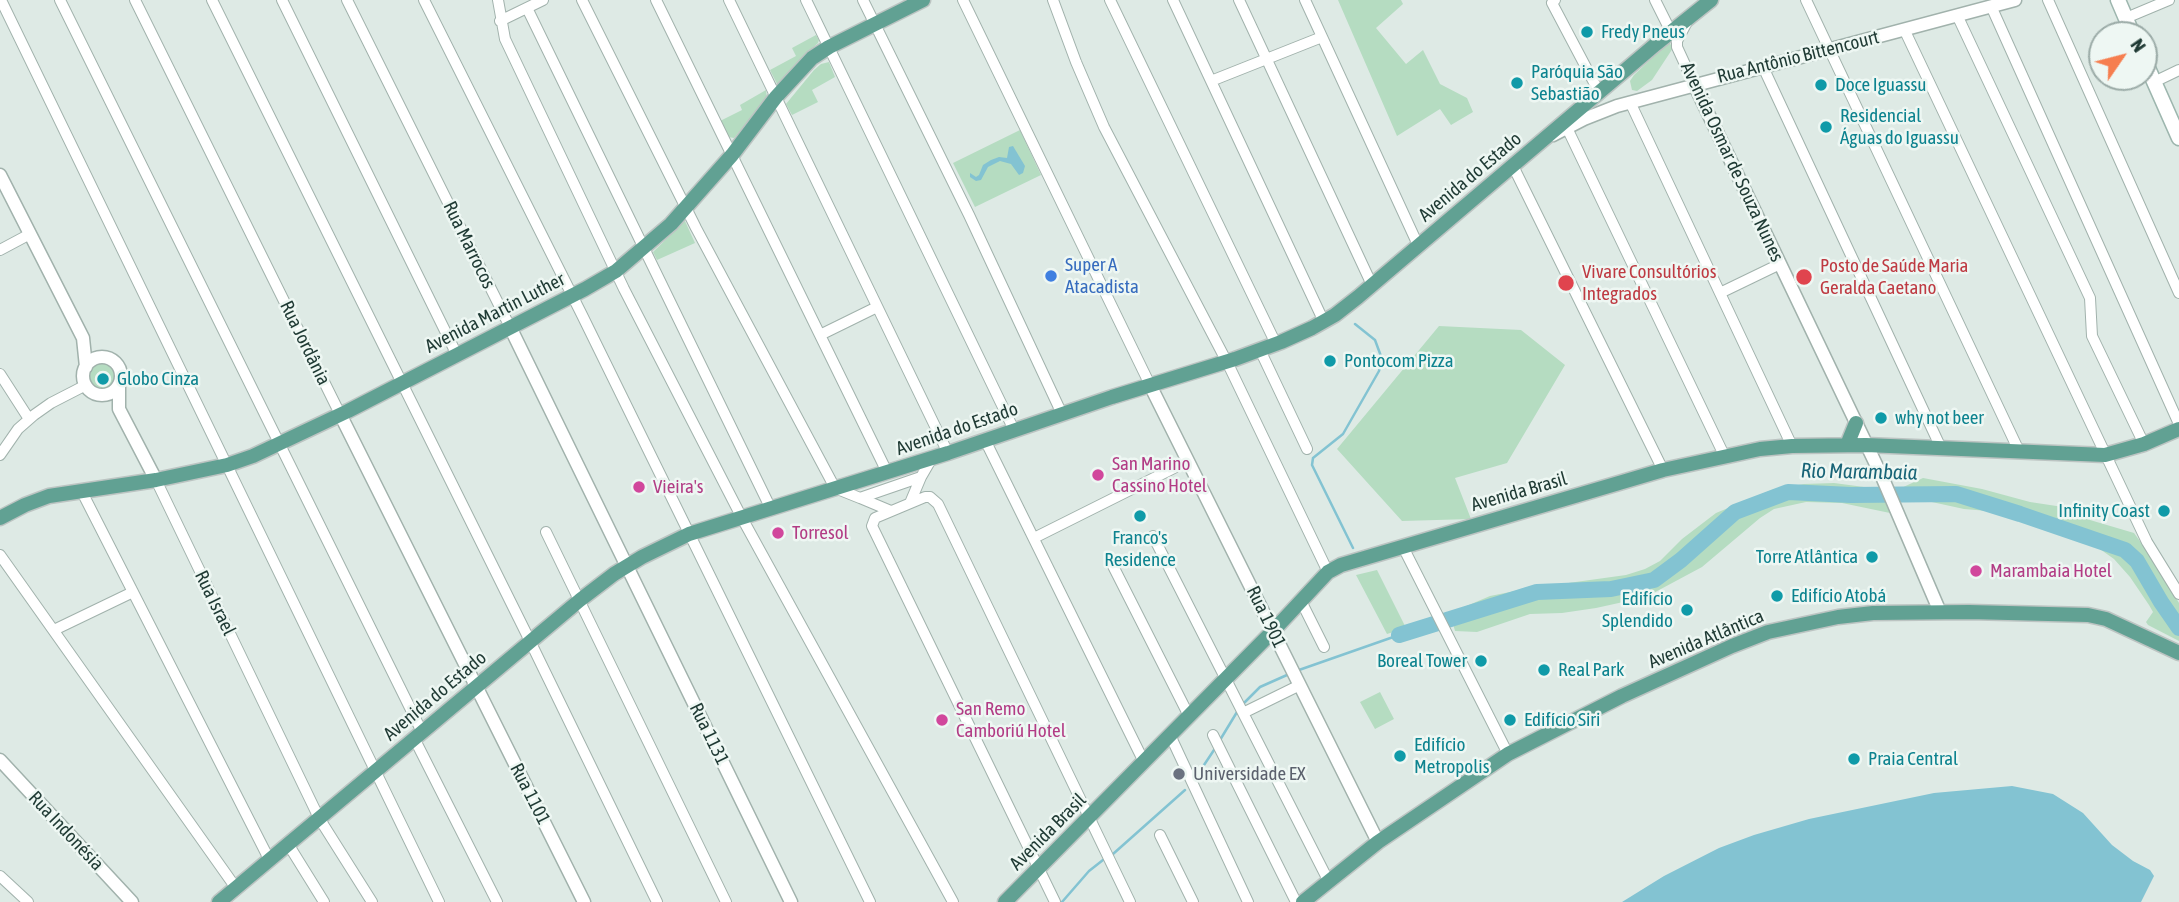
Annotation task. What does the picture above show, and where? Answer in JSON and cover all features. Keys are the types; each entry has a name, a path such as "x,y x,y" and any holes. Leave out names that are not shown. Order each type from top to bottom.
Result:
{"main road":[{"name":"Avenida Martin Luther","path":"0,518 38,499 156,480 227,464 280,444 572,296 615,271 686,208 804,66 829,47 923,0"},
{"name":"Avenida do Estado","path":"219,902 530,641 627,566 689,534 1062,414 1228,364 1324,322 1372,285 1711,0"},
{"path":"2118,0 2127,21"},
{"path":"2158,91 2179,138"},
{"path":"1847,445 1856,423"},
{"name":"Avenida Brasil","path":"1005,902 1328,572 1341,565 1663,470 1724,456 1792,446 1847,445 2105,455 2144,444 2179,426"},
{"name":"Avenida Atlântica","path":"1303,902 1378,842 1508,754 1622,696 1769,632 1873,613 2098,616 2179,653"}],"street":[{"path":"1,0 439,902"},
{"path":"60,0 280,444 496,902"},
{"name":"Rua Jordânia","path":"135,0 476,687"},
{"path":"212,0 657,902"},
{"path":"282,0 457,355"},
{"name":"Rua Marrocos","path":"347,0 627,566"},
{"path":"424,0 870,902"},
{"path":"498,0 505,39 615,271 742,518 953,902"},
{"path":"500,20 543,0"},
{"path":"582,0 686,208 835,488 891,511"},
{"path":"656,0 887,472"},
{"path":"730,0 947,453"},
{"path":"806,0 1013,430"},
{"path":"863,0 969,215 1062,414"},
{"path":"963,0 1152,388"},
{"path":"1053,0 1104,127 1228,364 1328,572"},
{"path":"1110,0 1276,344"},
{"path":"1172,0 1324,322"},
{"path":"1239,0 1372,285"},
{"path":"1305,0 1418,245"},
{"path":"1555,0 1552,3 1599,92"},
{"path":"1656,0 1671,32"},
{"path":"1806,0 2018,451"},
{"name":"Rua Antônio Bittencourt","path":"1545,139 1601,112 1630,102 2015,0"},
{"path":"2048,0 2179,293"},
{"path":"2126,18 2169,0"},
{"path":"1991,6 2179,426"},
{"path":"527,8 771,509"},
{"path":"1957,15 2090,298 2092,336 2144,444"},
{"name":"Avenida Osmar de Souza Nunes","path":"1689,17 1679,34 1677,47 1883,479 1940,612"},
{"path":"1904,29 2147,542 2179,594"},
{"path":"1211,81 1322,37"},
{"path":"1763,67 1941,448"},
{"path":"2158,80 2179,70"},
{"path":"1630,102 1792,446"},
{"path":"1567,128 1724,456"},
{"path":"1513,166 1663,470"},
{"path":"0,176 83,338 86,367 83,375 86,385 89,390 100,395 113,392 119,386 121,376 118,366 83,338"},
{"path":"0,250 30,234"},
{"path":"1720,293 1780,264"},
{"path":"820,335 877,307"},
{"path":"1260,350 1307,449"},
{"path":"86,367 96,358 106,357"},
{"path":"0,374 29,419"},
{"path":"0,455 18,429 29,419 51,403 86,385"},
{"name":"Rua Israel","path":"119,386 120,409 319,818 372,902"},
{"name":"Rua 1901","path":"1152,388 1378,842"},
{"path":"985,440 1144,762"},
{"path":"910,503 932,458"},
{"path":"1034,538 1188,461"},
{"path":"860,498 921,477"},
{"path":"81,490 269,859"},
{"path":"1055,902 872,526 875,518 925,497 930,497 938,504 1130,902"},
{"path":"546,532 726,902"},
{"path":"1153,536 1328,880"},
{"path":"1403,547 1508,754"},
{"path":"0,555 236,888"},
{"path":"1111,562 1189,716"},
{"name":"Rua 1131","path":"627,566 791,902"},
{"path":"54,630 132,592"},
{"path":"1301,601 1324,647"},
{"path":"1243,713 1300,685"},
{"name":"Rua 1101","path":"476,687 584,902"},
{"path":"1170,735 1248,902"},
{"path":"1213,735 1296,902"},
{"name":"Rua Indonésia","path":"2,765 132,902"},
{"path":"1160,835 1193,902"},
{"path":"288,844 324,902"},
{"path":"0,876 29,902"}],"green space":[{"path":"1338,0 1401,0 1403,4 1376,28 1406,64 1423,50 1440,84 1467,98 1473,112 1451,125 1440,109 1397,136"},
{"path":"816,35 818,43 778,86 770,70 796,56 792,48"},
{"path":"1669,42 1673,48 1652,80 1637,91 1632,90 1630,81 1634,75"},
{"path":"829,62 835,77 812,90 818,102 792,115 786,104 814,70"},
{"path":"766,90 767,98 734,138 728,137 720,121 742,110 740,105"},
{"path":"1020,130 1041,175 975,207 953,163"},
{"path":"685,221 695,243 657,260 653,252"},
{"path":"1439,326 1521,330 1565,365 1507,463 1455,478 1471,519 1402,521 1337,449"},
{"path":"104,361 115,365 119,376 115,387 104,391 93,387 89,376 93,365"},
{"path":"1923,478 1982,489 2030,502 2083,510 2090,520 2134,533 2179,603 2179,641 2148,625 2146,622 2153,612 2149,605 2114,559 2097,547 2081,537 2000,512 1964,509 1918,499 1906,501 1899,489"},
{"path":"1834,483 1879,489 1890,513 1842,503 1806,502 1774,509 1702,567 1646,597 1562,613 1530,614 1477,632 1455,631 1450,613 1490,596 1626,575 1645,569 1660,561 1682,539 1716,513 1774,489"},
{"path":"1377,570 1406,628 1387,634 1356,575"},
{"path":"1380,692 1394,719 1375,729 1360,702"}],"water":[{"path":"1013,146 1025,166 1023,173 1019,175 1011,164 1000,161 988,167 981,180 976,181 970,177 970,173 976,177 979,175 983,165 991,160 1007,158 1009,147"},
{"path":"2012,786 2053,794 2083,813 2112,845 2150,870 2154,876 2141,902 1622,902 1664,876 1719,848 1754,835 1809,819 1934,793"}],"waterway":[{"name":"Rio Marambaia","path":"1353,548 1312,465 1313,458 1343,434 1379,371 1382,359 1375,340 1355,324"},
{"name":"Rio Marambaia","path":"1399,635 1537,592 1611,589 1654,580 1735,512 1788,492 1851,495 1956,494 2125,550 2137,561 2179,628"},
{"path":"1299,670 1399,635"},
{"path":"1244,703 1260,687 1287,675"},
{"path":"1220,740 1237,712"},
{"path":"1196,777 1214,750"},
{"path":"1113,854 1185,790"},
{"path":"1062,902 1089,871 1103,860"}],"place":[{"name":"Fredy Pneus","path":"1587,32"},
{"name":"Paróquia São Sebastião","path":"1517,83"},
{"name":"Doce Iguassu","path":"1821,85"},
{"name":"Residencial Águas do Iguassu","path":"1826,127"},
{"name":"Super A Atacadista","path":"1051,276"},
{"name":"Posto de Saúde Maria Geralda Caetano","path":"1804,277"},
{"name":"Vivare Consultórios Integrados","path":"1566,283"},
{"name":"Pontocom Pizza","path":"1330,361"},
{"name":"Globo Cinza","path":"103,379"},
{"name":"why not beer","path":"1881,418"},
{"name":"San Marino Cassino Hotel","path":"1098,475"},
{"name":"Vieira's","path":"639,487"},
{"name":"Infinity Coast","path":"2164,511"},
{"name":"Franco's Residence","path":"1140,516"},
{"name":"Torresol","path":"778,533"},
{"name":"Torre Atlântica","path":"1872,557"},
{"name":"Marambaia Hotel","path":"1976,571"},
{"name":"Edifício Atobá","path":"1777,596"},
{"name":"Edifício Splendido","path":"1687,610"},
{"name":"Boreal Tower","path":"1481,661"},
{"name":"Real Park","path":"1544,670"},
{"name":"San Remo Camboriú Hotel","path":"942,720"},
{"name":"Edifício Siri","path":"1510,720"},
{"name":"Edifício Metropolis","path":"1400,756"},
{"name":"Praia Central","path":"1854,759"},
{"name":"Universidade EX","path":"1179,774"}]}
